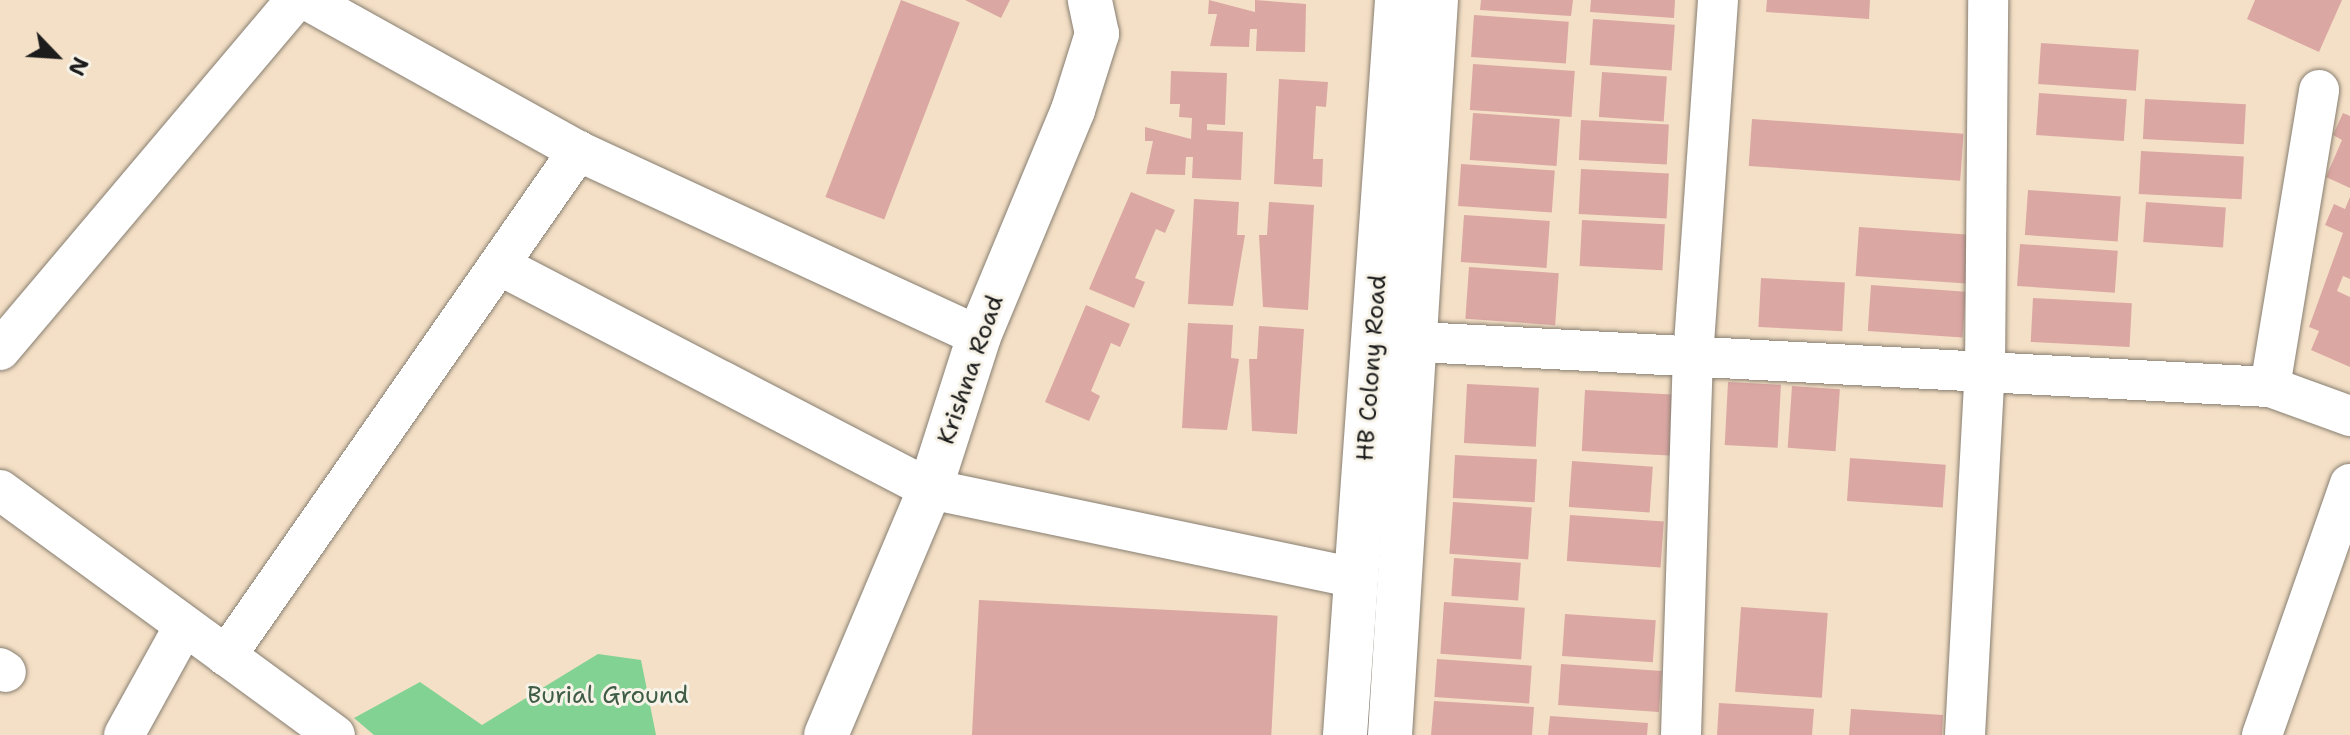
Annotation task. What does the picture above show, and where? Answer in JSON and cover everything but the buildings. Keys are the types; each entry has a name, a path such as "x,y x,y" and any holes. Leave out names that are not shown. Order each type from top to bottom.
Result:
{"street":[{"path":"0,350 296,0"},
{"path":"307,0 578,151 979,336"},
{"name":"Krishna Road","path":"826,735 930,489 979,336 1073,110 1097,34 1090,0"},
{"name":"HB Colony Road","path":"1345,735 1397,0"},
{"path":"1390,735 1418,342 1436,0"},
{"path":"1681,735 1693,358 1718,0"},
{"path":"1965,735 1985,369 1988,0"},
{"path":"2270,387 2319,90"},
{"path":"226,656 501,266 578,151"},
{"path":"501,266 930,489 1357,578"},
{"path":"1375,339 1693,358 1985,369 2270,387 2350,416"},
{"path":"2262,735 2350,484"},
{"path":"0,490 183,628 335,735"},
{"path":"124,735 183,628"}],"green space":[{"name":"Burial Ground","path":"598,654 641,660 656,735 374,735 354,718 420,682 482,725"}]}
